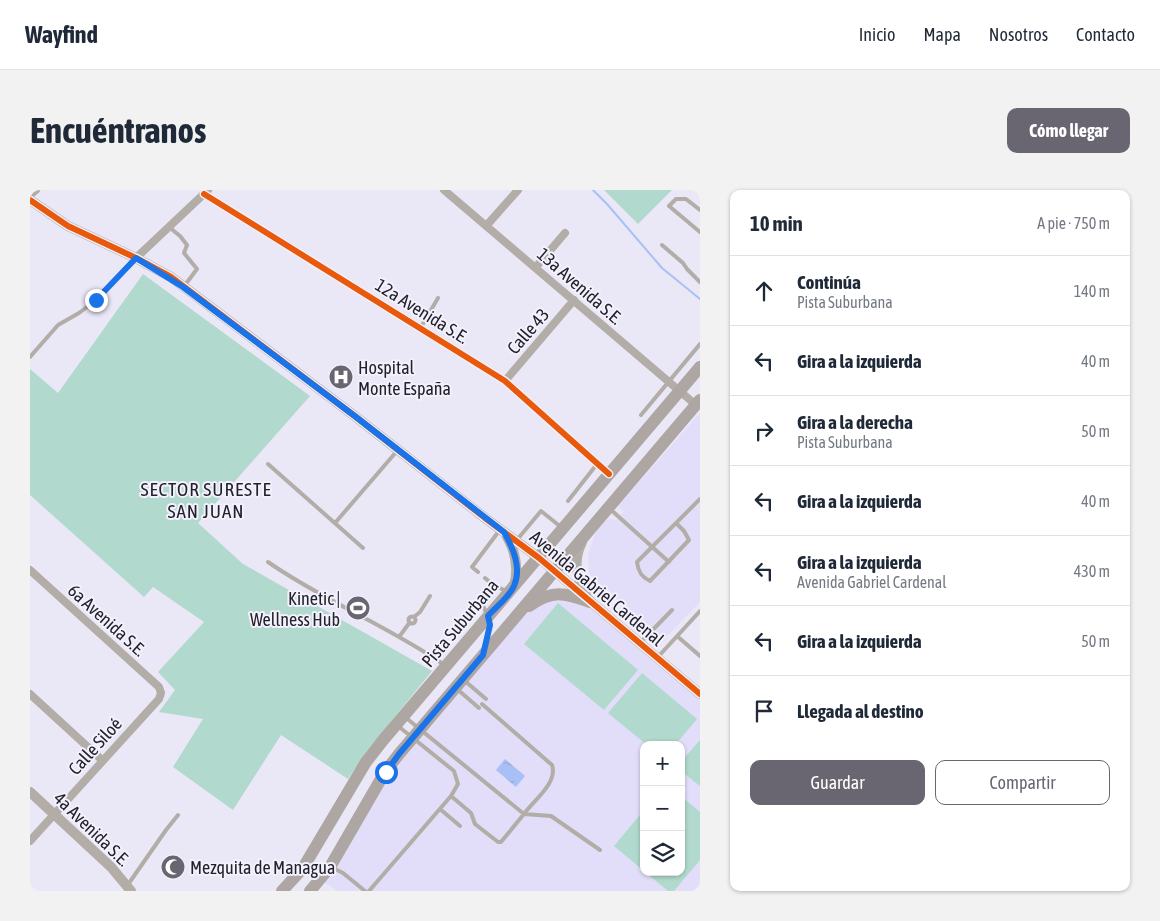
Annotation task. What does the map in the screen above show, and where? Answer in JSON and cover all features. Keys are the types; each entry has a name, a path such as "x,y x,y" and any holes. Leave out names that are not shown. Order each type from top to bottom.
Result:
{"main road":[{"name":"Pista Suburbana","path":"282,891 303,868 366,762 700,367"},
{"path":"310,891 330,867 386,772 513,618 698,402"},
{"path":"513,618 529,605 550,594 566,594 590,602"}],"street":[{"path":"30,196 36,190"},
{"name":"13a Avenida S.E.","path":"444,190 536,267 679,392 698,402"},
{"path":"487,225 518,190"},
{"path":"136,258 206,192"},
{"name":"12a Avenida S.E.","path":"206,192 505,381 609,474"},
{"name":"Avenida Gabriel Cardenal","path":"30,200 82,233 136,258 183,287 539,558 700,694"},
{"path":"536,267 565,233"},
{"name":"Calle 43","path":"505,381 574,300"},
{"path":"503,531 511,545 516,561 517,571 511,589"},
{"path":"587,532 578,550 576,564 578,578 590,602"},
{"name":"6a Avenida S.E.","path":"30,570 159,687 161,693"},
{"name":"Calle Siloé","path":"30,841 158,699 161,693"},
{"path":"30,694 102,760"},
{"name":"4a Avenida S.E.","path":"30,792 102,859 129,889"}],"lane":[{"path":"700,210 686,200 676,199 669,206 700,232"},
{"path":"169,227 187,245 184,253 197,269 183,287"},
{"path":"662,245 683,263 686,270 700,282"},
{"path":"30,357 58,326 96,300 136,258"},
{"path":"420,328 438,298"},
{"path":"640,415 700,344"},
{"path":"335,523 398,450"},
{"path":"268,464 363,548"},
{"path":"568,501 597,464"},
{"path":"676,523 690,540 650,581 644,578 638,571 637,562 652,547 676,523 700,499"},
{"path":"608,508 669,562"},
{"path":"516,541 540,511 563,529"},
{"path":"478,572 472,566 503,531"},
{"path":"268,562 302,584 399,637 446,666"},
{"path":"485,578 492,584 511,589"},
{"path":"483,655 490,625 488,616 479,598 492,584"},
{"path":"399,637 410,622 409,618 414,617 420,612 430,596"},
{"path":"640,643 672,610"},
{"path":"658,658 700,611"},
{"path":"677,636 700,656"},
{"path":"459,683 486,699"},
{"path":"451,796 471,813 475,824 500,842 552,780 554,773 552,764 480,706 459,683"},
{"path":"330,867 367,891 440,809 458,784 454,771 400,720"},
{"path":"400,720 417,734 462,763 524,814 552,816 600,850"},
{"path":"454,771 462,763"},
{"path":"440,809 460,826"},
{"path":"129,889 166,830 178,815"}],"shaded area":[{"path":"700,413 700,602 664,639 589,574 588,556 595,534 605,520 613,519 615,521 624,511 618,506"},
{"path":"541,598 590,602 700,694 700,891 337,891 320,879 385,772 513,619"}],"green space":[{"path":"604,190 672,190 638,224"},
{"path":"143,274 310,396 198,523 243,564 432,671 367,751 348,779 281,735 233,810 173,767 203,719 159,712 175,690 158,672 204,622 153,587 144,597 30,495 30,369 58,393"},
{"path":"558,603 638,670 604,710 524,644"},
{"path":"642,673 697,719 678,741 642,741 608,713"},
{"path":"700,740 700,786 685,774 685,757"},
{"path":"685,799 700,812 700,860 674,891 668,891 650,876 685,876"},
{"path":"640,815 640,868 614,846"}],"water":[{"path":"505,759 525,776 516,787 496,770"}],"waterway":[{"path":"593,190 662,268 700,299"}],"cycle path":[{"path":"204,194 505,381 609,474"},
{"path":"30,200 68,226 171,277 539,558 700,694"}],"place":[{"name":"Hospital Monte España","path":"341,377"},
{"name":"Kinetic | Wellness Hub","path":"358,608"},
{"name":"Mezquita de Managua","path":"173,867"}],"district":[{"name":"SECTOR SURESTE SAN JUAN","path":"206,500"}],"route":[{"path":"96,300 136,258 171,278 356,417 504,532 515,555 516,577 514,586 488,616 490,625 483,655 386,772"}]}
